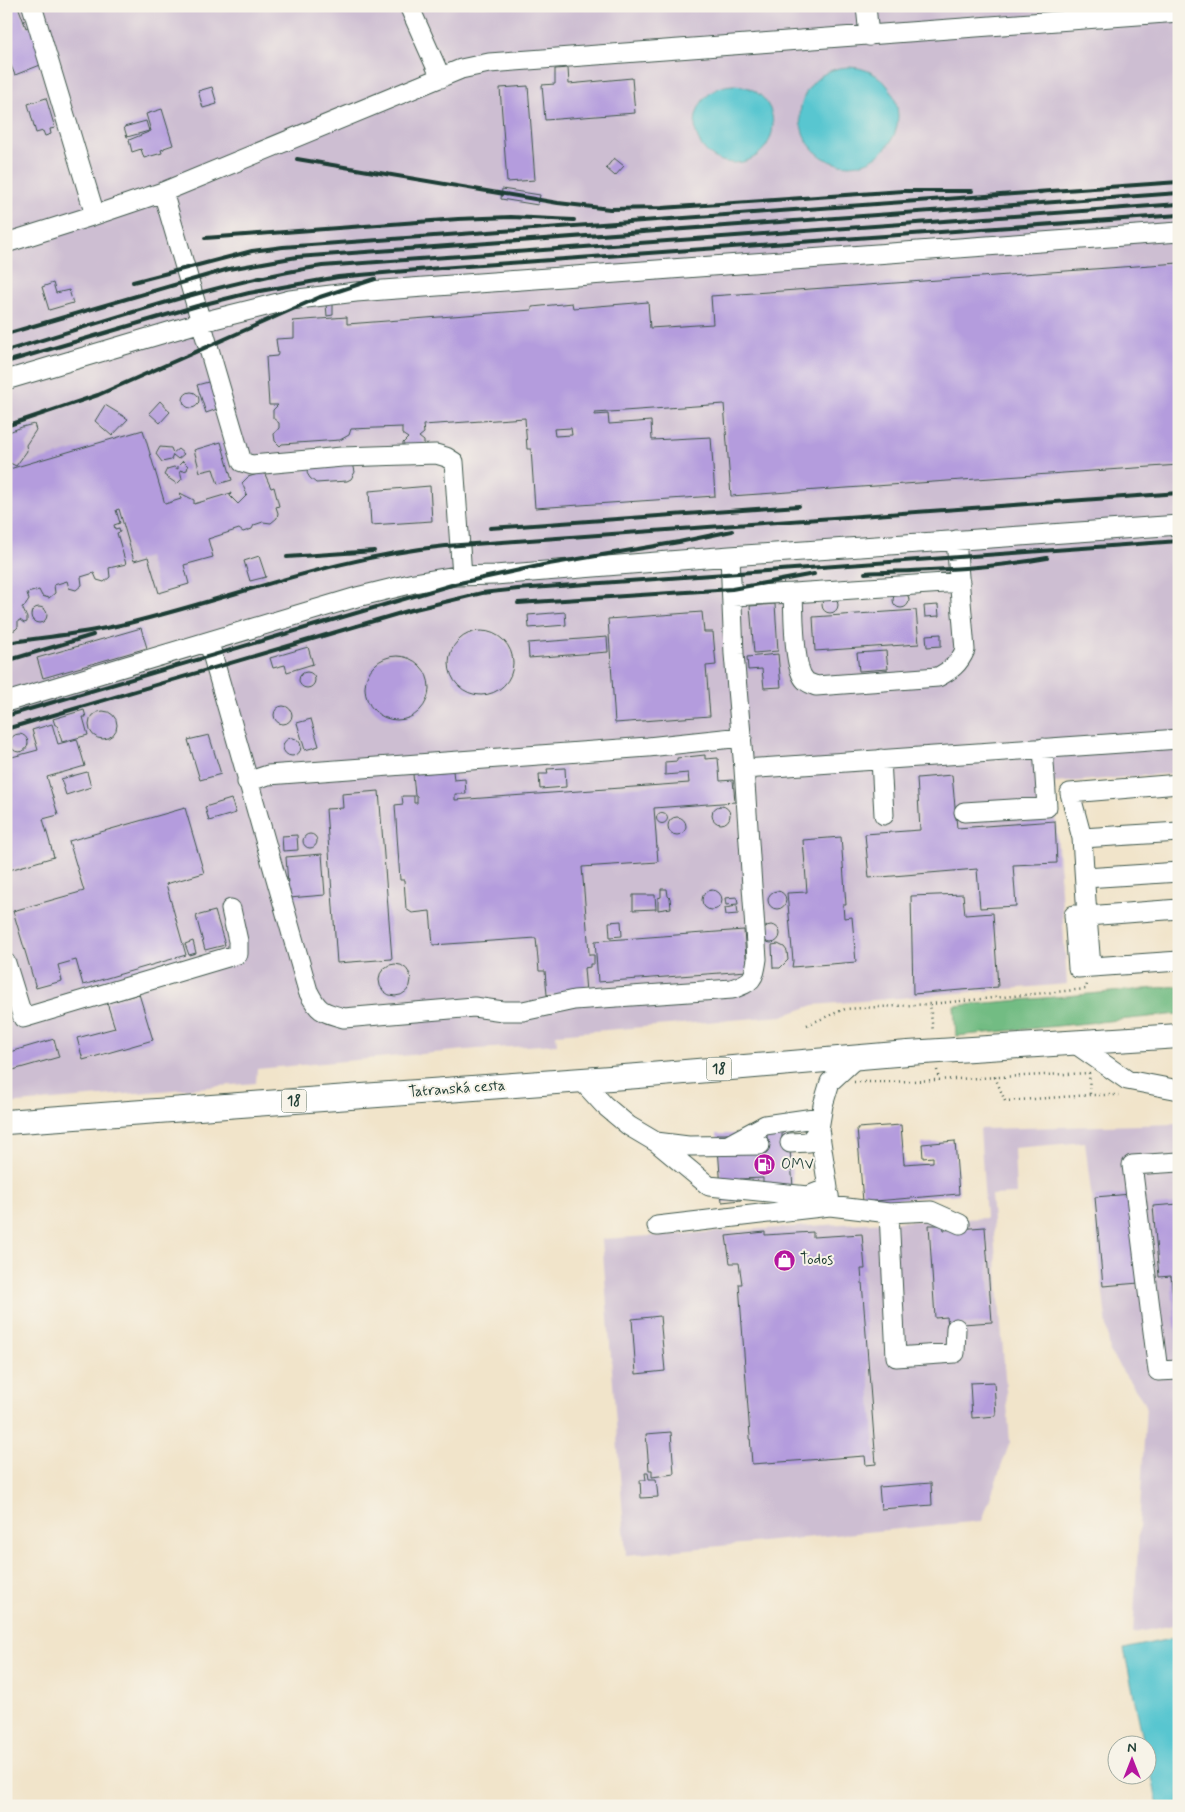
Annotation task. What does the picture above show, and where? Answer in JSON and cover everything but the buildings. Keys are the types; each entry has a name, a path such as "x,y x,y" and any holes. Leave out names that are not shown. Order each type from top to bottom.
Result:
{"main road":[{"name":"18","path":"946,1056 1074,1043 1179,1036"},
{"name":"Tatranská cesta","path":"6,1122 581,1080 908,1053 946,1056"}],"lane":[{"path":"32,6 95,215"},
{"path":"409,6 440,78"},
{"path":"866,6 868,36"},
{"path":"6,242 163,192 461,69 489,63 1179,12"},
{"path":"163,192 242,462 252,466 342,457 436,454 446,457 454,462 462,576"},
{"path":"6,380 202,322 290,300 356,292 1179,232"},
{"path":"6,702 209,643 357,597 414,583 462,576 1179,525"},
{"path":"793,593 797,658 800,671 806,682 816,686 938,677 960,662 965,650 956,540"},
{"path":"209,643 308,990 316,1007 329,1014 344,1018 474,1007 503,1011 523,1011 574,1000 732,989 748,983 755,973 757,959 742,738 734,654 730,556"},
{"path":"732,596 960,582"},
{"path":"248,782 268,775 648,747 742,738"},
{"path":"744,769 1179,739"},
{"path":"964,812 1047,807 1043,748"},
{"path":"881,759 884,815"},
{"path":"1179,784 1070,792 1082,838 1091,967 1179,961"},
{"path":"1082,838 1179,832"},
{"path":"1085,878 1179,872"},
{"path":"6,963 23,1018 238,954 238,941 231,909"},
{"path":"1087,916 1179,909"},
{"path":"1074,1043 1127,1080 1179,1090"},
{"path":"829,1197 820,1123 823,1105 830,1082 856,1058"},
{"path":"581,1080 629,1126 656,1142 709,1186 829,1197 889,1213 930,1211 960,1224"},
{"path":"790,1143 809,1142 820,1123"},
{"path":"725,1146 765,1125 820,1123"},
{"path":"656,1142 688,1146 760,1145"},
{"path":"1179,1162 1132,1165 1158,1371 1179,1370"},
{"path":"657,1226 829,1197"},
{"path":"889,1213 896,1357 955,1353 956,1328"}],"path":[{"path":"806,1025 845,1009 930,1004 1086,989 1091,967"},
{"path":"930,1004 933,1033"},
{"path":"939,1080 946,1056"},
{"path":"830,1082 939,1080 1089,1073 1090,1095"},
{"path":"995,1076 1005,1101 1090,1095 1119,1095"}],"shaded area":[{"path":"6,6 1179,6 1179,773 1054,783 1067,984 814,1005 782,1016 556,1034 557,1044 477,1049 257,1069 256,1083 6,1104"},
{"path":"1179,1124 1179,1624 1133,1633 1146,1405 1110,1353 1085,1142 1014,1148 1016,1194 991,1195 1010,1442 982,1521 626,1555 602,1239 842,1224 986,1218 980,1129"}],"green space":[{"path":"1179,986 1179,1014 956,1036 954,1006"}],"water":[{"path":"849,67 868,71 884,81 894,97 898,116 894,135 884,151 868,161 849,165 830,161 814,151 804,135 800,116 804,97 814,81 830,71"},
{"path":"734,85 749,88 766,102 770,109 773,124 770,139 756,156 749,160 734,163 719,160 702,146 698,139 695,124 698,109 712,92 719,88"},
{"path":"1179,1637 1179,1806 1158,1806 1153,1784 1158,1784 1158,1734 1142,1734 1124,1649"}],"railway":[{"path":"297,159 558,203 610,209 662,208 903,191 972,191"},
{"path":"1037,192 1179,182"},
{"path":"133,282 252,251 283,247 1042,192"},
{"path":"6,334 229,269 297,257 1179,193"},
{"path":"6,351 202,292 282,273 322,266 1179,204"},
{"path":"6,362 197,306 249,293 338,277 1179,215"},
{"path":"205,238 458,219 511,217 574,220"},
{"path":"6,426 98,395 320,297 375,279"},
{"path":"6,643 91,631 124,624 330,567 368,558 446,546 1179,493"},
{"path":"490,528 799,506"},
{"path":"6,716 455,584 543,565 732,531"},
{"path":"6,729 411,610 482,593 1179,541"},
{"path":"287,557 374,551"},
{"path":"865,573 979,567 1047,558"},
{"path":"518,603 732,589 814,574"},
{"path":"6,661 93,635"}],"place":[{"name":"OMV","path":"765,1165"},
{"name":"Todos","path":"784,1260"}]}
